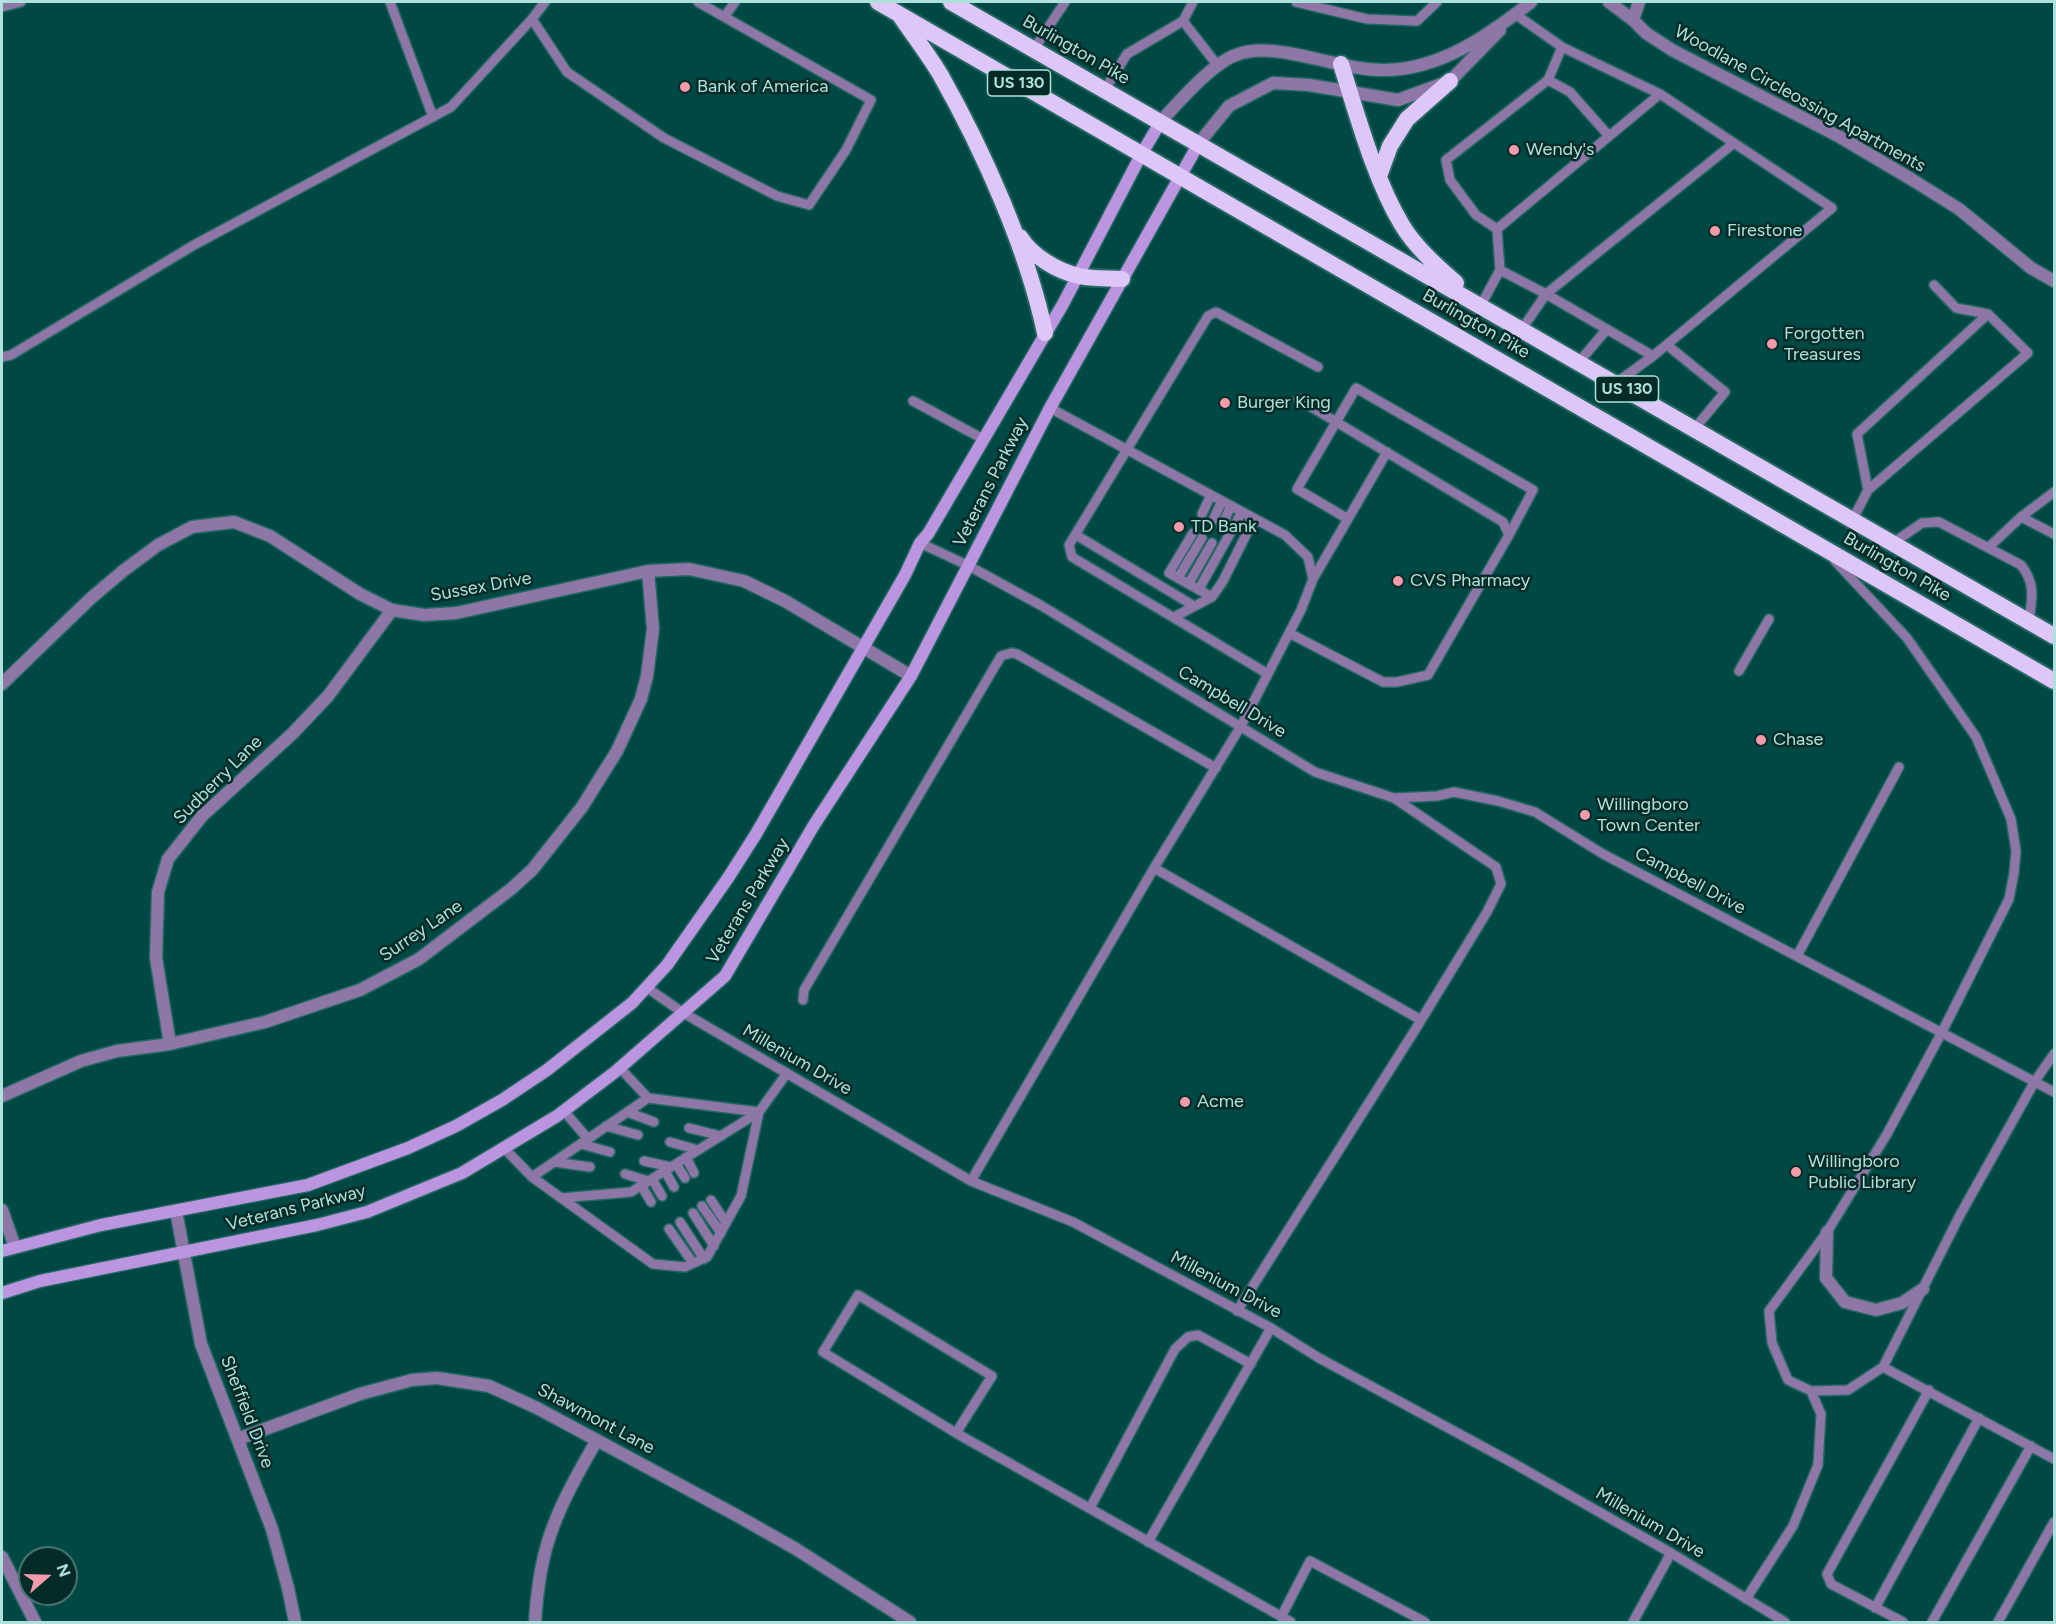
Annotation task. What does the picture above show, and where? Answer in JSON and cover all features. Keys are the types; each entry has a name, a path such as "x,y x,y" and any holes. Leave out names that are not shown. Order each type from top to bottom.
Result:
{"highway":[{"name":"Burlington Pike","path":"878,2 2055,681"},
{"name":"Burlington Pike","path":"951,2 2055,636"},
{"path":"897,12 938,72 954,101 1011,224 1037,295 1046,333"},
{"path":"1341,64 1379,176 1403,227 1426,255 1481,305"},
{"path":"1379,176 1390,146 1407,119 1450,81"},
{"path":"1011,224 1033,254 1044,261 1078,276 1122,279"}],"main road":[{"name":"Veterans Parkway","path":"2,1251 101,1225 308,1185 408,1148 456,1126 502,1100 547,1070 632,1003 667,965 728,878 767,816 905,575 920,543 928,534 1046,333 1161,121"},
{"name":"Veterans Parkway","path":"2,1293 40,1281 316,1225 367,1212 462,1173 564,1111 620,1068 725,976 814,825 911,676 1050,408 1199,143"}],"street":[{"path":"1161,121 1203,78 1236,54 1263,51 1289,53 1385,70 1419,65 1452,54 1484,36 1531,2"},
{"name":"Woodlane Circleossing Apartments","path":"1609,2 1646,33 1672,50 1840,137 1959,209 2031,268 2055,281"},
{"path":"1633,20 1639,2"},
{"path":"1199,143 1229,106 1273,83 1309,85 1398,100 1450,81 1479,54 1515,14"},
{"name":"Sussex Drive","path":"2,684 90,599 158,545 192,527 234,522 270,536 360,594 392,610 424,615 456,613 648,571 689,569 744,581 785,601 911,676"},
{"name":"Surrey Lane","path":"2,1096 81,1061 117,1051 170,1044 266,1022 360,990 419,958 511,890 532,870 582,807 617,751 640,699 647,676 653,629 648,571"},
{"name":"Sudberry Lane","path":"170,1044 156,958 158,892 168,859 202,816 292,734 328,696 392,610"},
{"path":"2,1210 15,1247"},
{"name":"Sheffield Drive","path":"176,1211 201,1344 281,1558 295,1623"},
{"path":"1827,1232 1826,1278 1845,1302 1876,1310 1902,1303 1923,1290"},
{"name":"Shawmont Lane","path":"238,1439 386,1386 412,1380 437,1378 489,1386 537,1408 796,1549 895,1618 910,1623"},
{"path":"535,1623 538,1581 552,1528 597,1440"},
{"path":"2,1557 35,1623"}],"lane":[{"path":"2,7 18,2"},
{"path":"390,2 433,117"},
{"path":"2,357 11,355 194,245 451,107 545,2"},
{"path":"725,16 735,2"},
{"path":"1034,49 1065,2"},
{"path":"1105,89 1127,54 1183,21 1193,2"},
{"path":"1296,2 1367,19 1417,21 1437,2"},
{"path":"532,19 567,72 664,138 777,196 809,205 846,150 871,99 703,3"},
{"path":"1515,14 1562,47 1660,94 1832,208 1667,345 1616,383"},
{"path":"1183,21 1218,66"},
{"path":"1497,229 1476,215 1449,180 1446,160 1548,80 1562,47"},
{"path":"1548,80 1570,92 1609,136"},
{"path":"1497,229 1660,94"},
{"path":"1522,328 1546,294 1734,143"},
{"path":"1481,305 1500,270 1497,229"},
{"path":"1500,270 1653,356"},
{"path":"1853,519 1868,490 2028,353 1988,314 1956,308 1934,285"},
{"path":"1268,674 1072,556 1069,545 1211,313 1216,312 1318,367"},
{"path":"1868,490 1857,434 1988,314"},
{"path":"1580,362 1607,329"},
{"path":"1667,345 1725,392 1695,428"},
{"path":"1289,633 1383,682 1396,682 1428,675 1509,536 1533,490 1356,388 1297,489 1348,519"},
{"path":"1298,399 1503,522 1509,536"},
{"path":"914,401 983,439"},
{"path":"1050,408 1285,535 1308,557 1313,579"},
{"path":"971,1181 1154,868 1241,726 1301,610 1313,579 1387,452"},
{"path":"1989,547 2055,492"},
{"path":"1202,514 1211,495"},
{"path":"1213,520 1227,504"},
{"path":"1222,525 1227,504"},
{"path":"1173,616 1212,597 1223,581 1250,527 1246,514"},
{"path":"1199,589 1246,514"},
{"path":"2021,518 2055,534"},
{"path":"1893,543 1922,523 1939,522 2021,565 2029,575 2032,589 2030,621"},
{"path":"1174,575 1192,533"},
{"path":"1076,535 1194,606"},
{"path":"1174,575 1202,538"},
{"name":"Campbell Drive","path":"920,543 969,566 1042,606 1316,772 1394,798 1437,796 1454,792 1498,801 1535,812 1603,854 2055,1092"},
{"path":"1189,583 1212,543"},
{"path":"1821,546 1907,638 1976,737 2012,819 2016,851 2009,899 1942,1032 1887,1134 1827,1232 1770,1311 1772,1343 1788,1380 1811,1391 1848,1389 1883,1367 1960,1215 2035,1082 2055,1054"},
{"path":"1174,575 1212,597"},
{"path":"1739,672 1769,619"},
{"path":"803,1000 804,990 1001,656 1017,654 1216,768"},
{"path":"1797,956 1899,767"},
{"path":"1238,1311 1488,912 1501,884 1496,867 1394,798"},
{"path":"1154,868 1421,1020"},
{"name":"Millenium Drive","path":"646,987 682,1012 971,1181 1073,1222 1271,1328 1319,1358 1492,1451 1671,1553 1785,1623"},
{"path":"620,1068 648,1098 759,1112"},
{"path":"561,1198 631,1191 759,1112 787,1073"},
{"path":"532,1177 648,1098"},
{"path":"564,1111 584,1141 610,1152"},
{"path":"627,1112 654,1122"},
{"path":"504,1148 532,1177 653,1264 689,1265 707,1257 741,1196 759,1112"},
{"path":"606,1126 638,1135"},
{"path":"689,1128 721,1136"},
{"path":"670,1142 698,1150"},
{"path":"644,1161 671,1167 689,1176 686,1157"},
{"path":"554,1162 590,1167"},
{"path":"671,1167 674,1187"},
{"path":"625,1174 647,1182 662,1196"},
{"path":"647,1182 651,1202"},
{"path":"711,1200 726,1223"},
{"path":"702,1206 721,1233"},
{"path":"693,1213 714,1246"},
{"path":"680,1222 704,1258"},
{"path":"669,1229 689,1265"},
{"path":"956,1432 992,1376 858,1295 823,1352 956,1432 1291,1623"},
{"path":"1148,1542 1271,1328"},
{"path":"1090,1508 1175,1349 1188,1337 1198,1335 1251,1364"},
{"path":"1883,1367 2055,1459"},
{"path":"1902,1623 1831,1584 1827,1574 1929,1390"},
{"path":"1746,1599 1793,1526 1818,1465 1821,1414 1811,1391"},
{"path":"1875,1608 1978,1418"},
{"path":"1932,1623 2031,1446"},
{"path":"1998,1623 2055,1522"},
{"path":"1633,1623 1671,1553"},
{"path":"1281,1617 1310,1561 1425,1623"}],"place":[{"name":"Bank of America","path":"685,87"},
{"name":"Wendy's","path":"1514,150"},
{"name":"Firestone","path":"1715,231"},
{"name":"Forgotten Treasures","path":"1772,344"},
{"name":"Burger King","path":"1225,403"},
{"name":"TD Bank","path":"1179,527"},
{"name":"CVS Pharmacy","path":"1398,581"},
{"name":"Chase","path":"1761,740"},
{"name":"Willingboro Town Center","path":"1585,815"},
{"name":"Acme","path":"1185,1102"},
{"name":"Willingboro Public Library","path":"1796,1172"}]}
